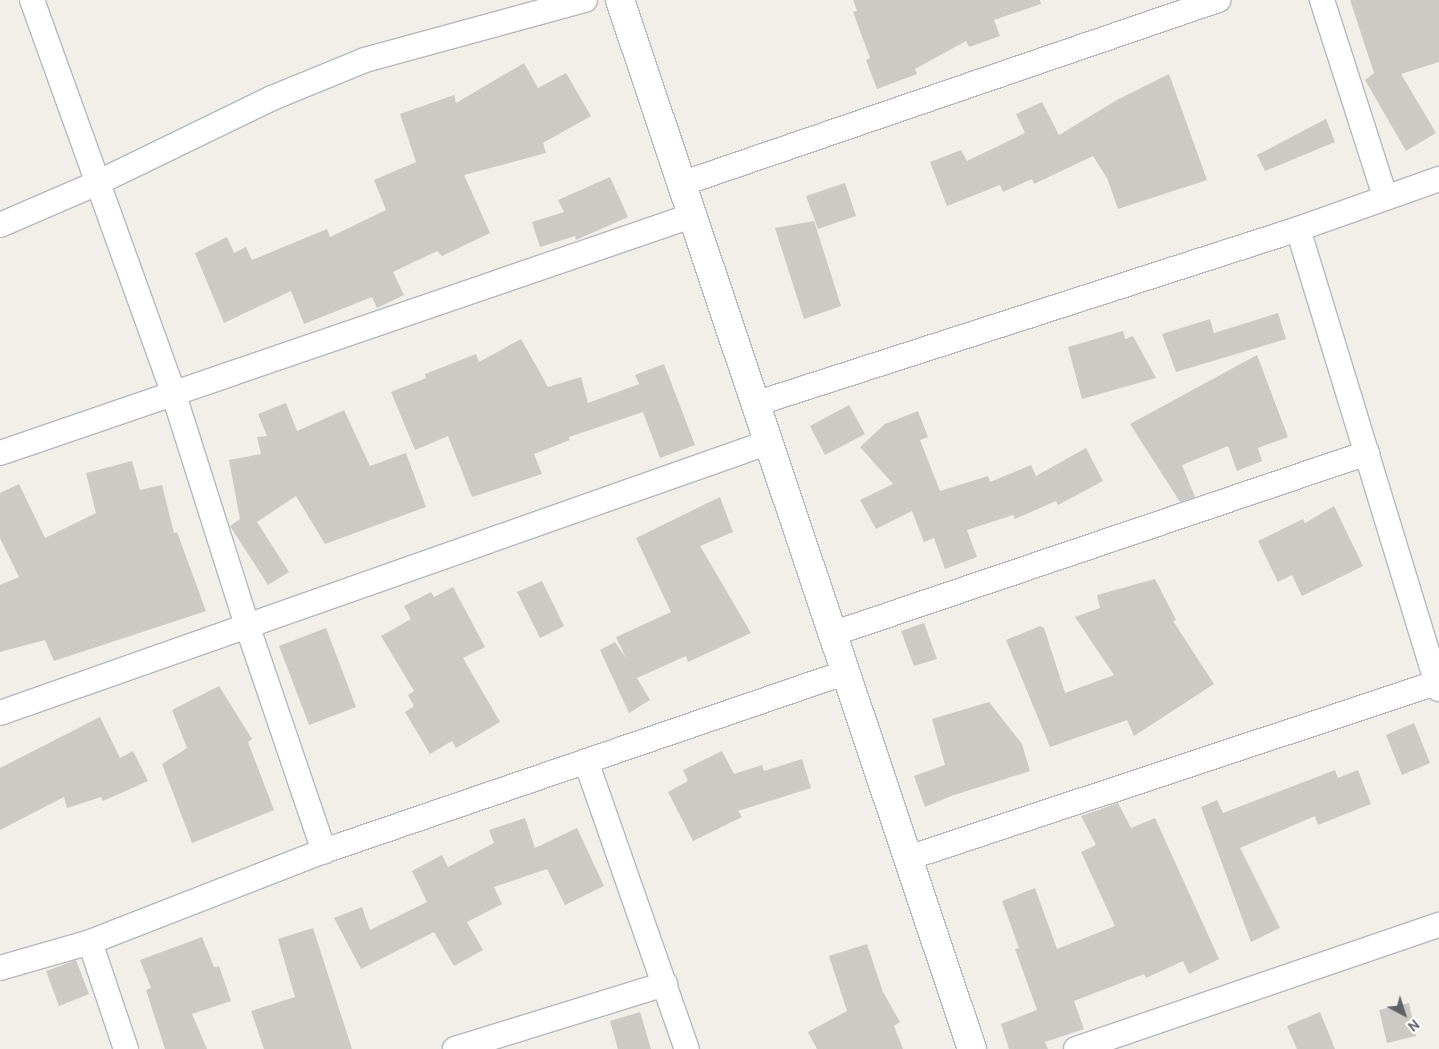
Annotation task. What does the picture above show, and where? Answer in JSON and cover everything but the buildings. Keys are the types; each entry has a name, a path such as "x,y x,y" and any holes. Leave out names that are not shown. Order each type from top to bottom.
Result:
{"street":[{"path":"32,0 174,395 248,628 324,851"},
{"path":"0,225 97,183 272,98 365,60 585,0"},
{"path":"620,0 681,184 694,215 844,673 972,1049"},
{"path":"681,184 1218,0"},
{"path":"1322,0 1385,196"},
{"path":"755,404 1298,229 1385,196 1439,179"},
{"path":"0,453 174,395 694,215"},
{"path":"908,858 1438,685 1298,229"},
{"path":"0,713 248,628 769,442"},
{"path":"832,634 1367,453"},
{"path":"0,968 90,942 324,851 587,764 844,673"},
{"path":"587,764 687,1049"},
{"path":"1076,1049 1439,925"},
{"path":"90,942 126,1049"},
{"path":"455,1049 665,984"}]}
